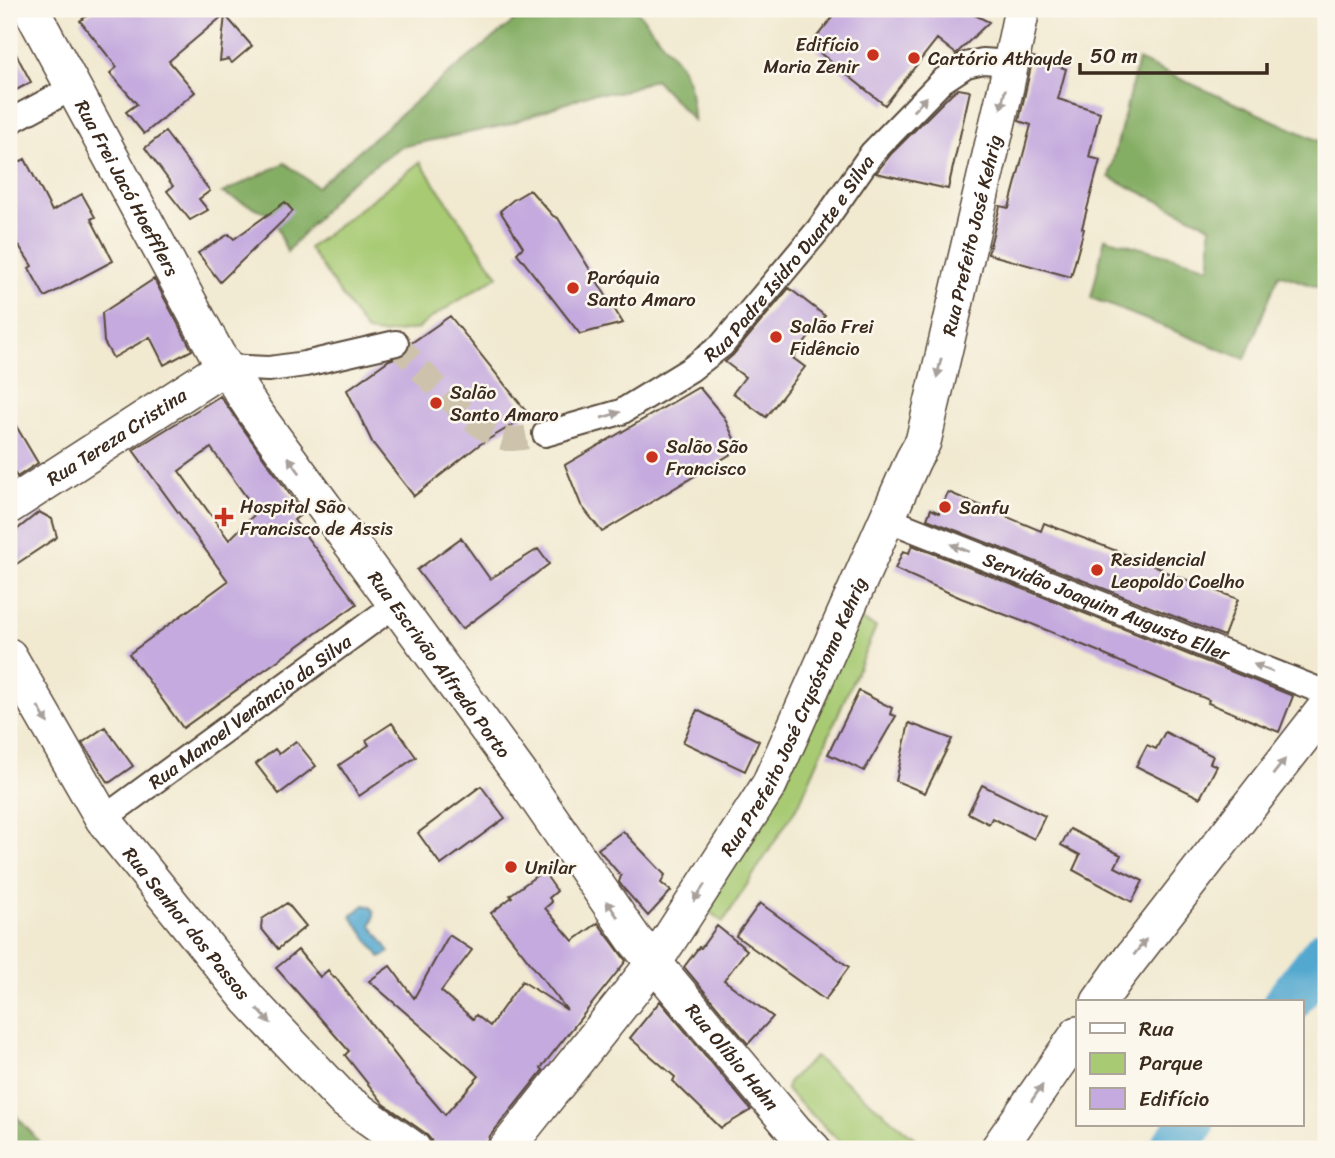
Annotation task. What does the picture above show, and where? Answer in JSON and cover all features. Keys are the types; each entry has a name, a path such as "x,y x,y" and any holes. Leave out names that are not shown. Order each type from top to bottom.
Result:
{"street":[{"name":"Rua Frei Jacó Hoefflers","path":"31,9 224,366"},
{"name":"Rua Prefeito José Kehrig","path":"913,460 923,442 1022,9"},
{"name":"Rua Padre Isidro Duarte e Silva","path":"545,434 621,412 691,369 722,345 819,229 872,153 942,80 966,65 983,61 1010,63"},
{"path":"9,122 74,87"},
{"path":"224,366 270,369 305,364 396,343"},
{"name":"Rua Tereza Cristina","path":"9,506 224,366"},
{"name":"Rua Escrivão Alfredo Porto","path":"224,366 653,963"},
{"name":"Rua Prefeito José Crysóstomo Kehrig","path":"506,1149 653,963 769,785 913,460"},
{"name":"Servidão Joaquim Augusto Eller","path":"887,519 1326,693"},
{"name":"Rua Manoel Venâncio da Silva","path":"103,819 396,604"},
{"name":"Rua Senhor dos Passos","path":"9,656 103,819 258,1010 343,1099 413,1149"},
{"path":"1101,1000 1326,707"},
{"name":"Rua Olíbio Hahn","path":"653,963 813,1149"},
{"path":"998,1149 1076,1037"}],"green space":[{"path":"529,9 636,9 681,66 689,84 694,121 655,79 618,93 593,93 506,125 400,147 344,187 287,252 273,216 222,193 285,163 317,187 431,88"},
{"path":"1138,60 1326,144 1326,290 1279,274 1245,359 1091,298 1105,238 1210,267 1210,226 1109,177"},
{"path":"420,162 498,276 417,329 383,334 367,332 309,248"},
{"path":"852,616 876,627 800,802 723,922 702,906"},
{"path":"815,1057 928,1149 848,1149 786,1090 788,1082"},
{"path":"9,1108 46,1149 9,1149"}],"water":[{"path":"364,905 373,909 371,925 390,952 381,958 351,916"}],"building":[{"path":"95,9 231,9 169,61 195,92 144,134 126,112 137,104 110,73 117,67 80,21"},
{"name":"Edifício Maria Zenir","path":"839,9 963,9 989,22 956,54 937,39 885,105 810,45"},
{"path":"225,15 252,46 232,63 228,59 220,61"},
{"path":"9,41 31,82 9,94"},
{"path":"1033,57 1066,69 1058,99 1100,112 1089,157 1100,160 1071,277 988,254 1000,206 1009,208 1031,125 1019,121"},
{"path":"958,89 970,91 948,189 876,173 892,153"},
{"path":"165,132 210,191 199,199 208,210 190,220 167,191 173,186 145,148"},
{"path":"25,159 52,211 82,194 95,217 91,219 113,261 45,297 29,268 32,266 9,230 9,168"},
{"name":"Paróquia Santo Amaro","path":"530,190 553,216 558,218 623,323 580,334 517,253 523,247 500,211"},
{"path":"285,202 293,211 220,282 198,253 229,234 234,239"},
{"path":"154,279 192,350 164,365 150,337 113,358 104,342 102,313"},
{"name":"Salão Frei Fidêncio","path":"789,288 825,316 793,358 805,367 766,417 733,393 745,377 725,362"},
{"name":"Salão Santo Amaro","path":"450,316 529,415 479,445 414,496 372,442 347,390 389,360 406,354 410,344"},
{"name":"Salão São Francisco","path":"699,387 724,417 739,449 602,532 581,505 565,465"},
{"path":"220,396 303,513 294,520 357,604 183,728 129,654 228,581 133,450","holes":["211,448 257,512 229,540 179,471"]},
{"path":"9,414 38,463 17,477 9,464"},
{"path":"948,492 1041,531 1044,523 1238,599 1224,636 927,519 931,509 939,513"},
{"path":"39,512 52,519 57,537 9,569 9,536"},
{"path":"461,538 490,579 538,549 549,564 462,629 417,570"},
{"path":"912,545 1293,696 1279,732 1208,703 1209,700 1102,653 895,569 903,551 909,553"},
{"path":"859,691 892,708 890,714 896,716 864,771 828,754"},
{"path":"697,710 759,741 745,771 683,742"},
{"path":"392,723 416,757 359,796 339,765 369,745 366,740"},
{"path":"909,723 952,739 925,793 896,781"},
{"path":"105,727 133,766 109,783 82,743"},
{"path":"1165,732 1213,756 1210,763 1217,766 1200,798 1136,766 1147,745 1156,749"},
{"path":"296,741 316,766 279,794 256,764 275,749 279,754"},
{"path":"982,785 1045,816 1034,839 992,818 989,824 968,813"},
{"path":"481,786 505,818 441,865 418,833"},
{"path":"1070,829 1121,855 1115,867 1143,881 1132,902 1073,870 1080,855 1061,845"},
{"path":"623,831 665,875 661,883 671,891 648,916 624,889 619,882 621,876 598,849"},
{"path":"543,871 557,891 549,898 552,902 545,908 573,941 598,923 626,961 490,1136 486,1149 433,1149 431,1140 425,1133 384,1104 345,1055 349,1051 276,968 298,950 320,977 328,970 445,1115 479,1076 369,981 390,966 414,998 449,935 472,950 441,991 473,1019 476,1015 490,1026 522,981 567,1010 491,913"},
{"path":"287,903 306,926 278,949 261,928 262,919"},
{"path":"760,903 849,967 825,1000 736,936"},
{"path":"717,926 747,950 724,980 773,1017 748,1044 684,967"},
{"path":"660,1001 751,1110 721,1128 673,1081 675,1077 630,1038"}],"waterway":[{"path":"1289,1000 1326,952"},
{"path":"1172,1149 1190,1126"}],"tunnel":[{"path":"396,343 448,398 480,426 507,439 545,434"}],"place":[{"name":"Edifício Maria Zenir","path":"873,55"},
{"name":"Cartório Athayde","path":"914,58"},
{"name":"Paróquia Santo Amaro","path":"573,288"},
{"name":"Salão Frei Fidêncio","path":"776,337"},
{"name":"Salão Santo Amaro","path":"436,403"},
{"name":"Salão São Francisco","path":"652,457"},
{"name":"Sanfu","path":"945,507"},
{"name":"Hospital São Francisco de Assis","path":"224,517"},
{"name":"Residencial Leopoldo Coelho","path":"1097,570"},
{"name":"Unilar","path":"511,867"}]}
